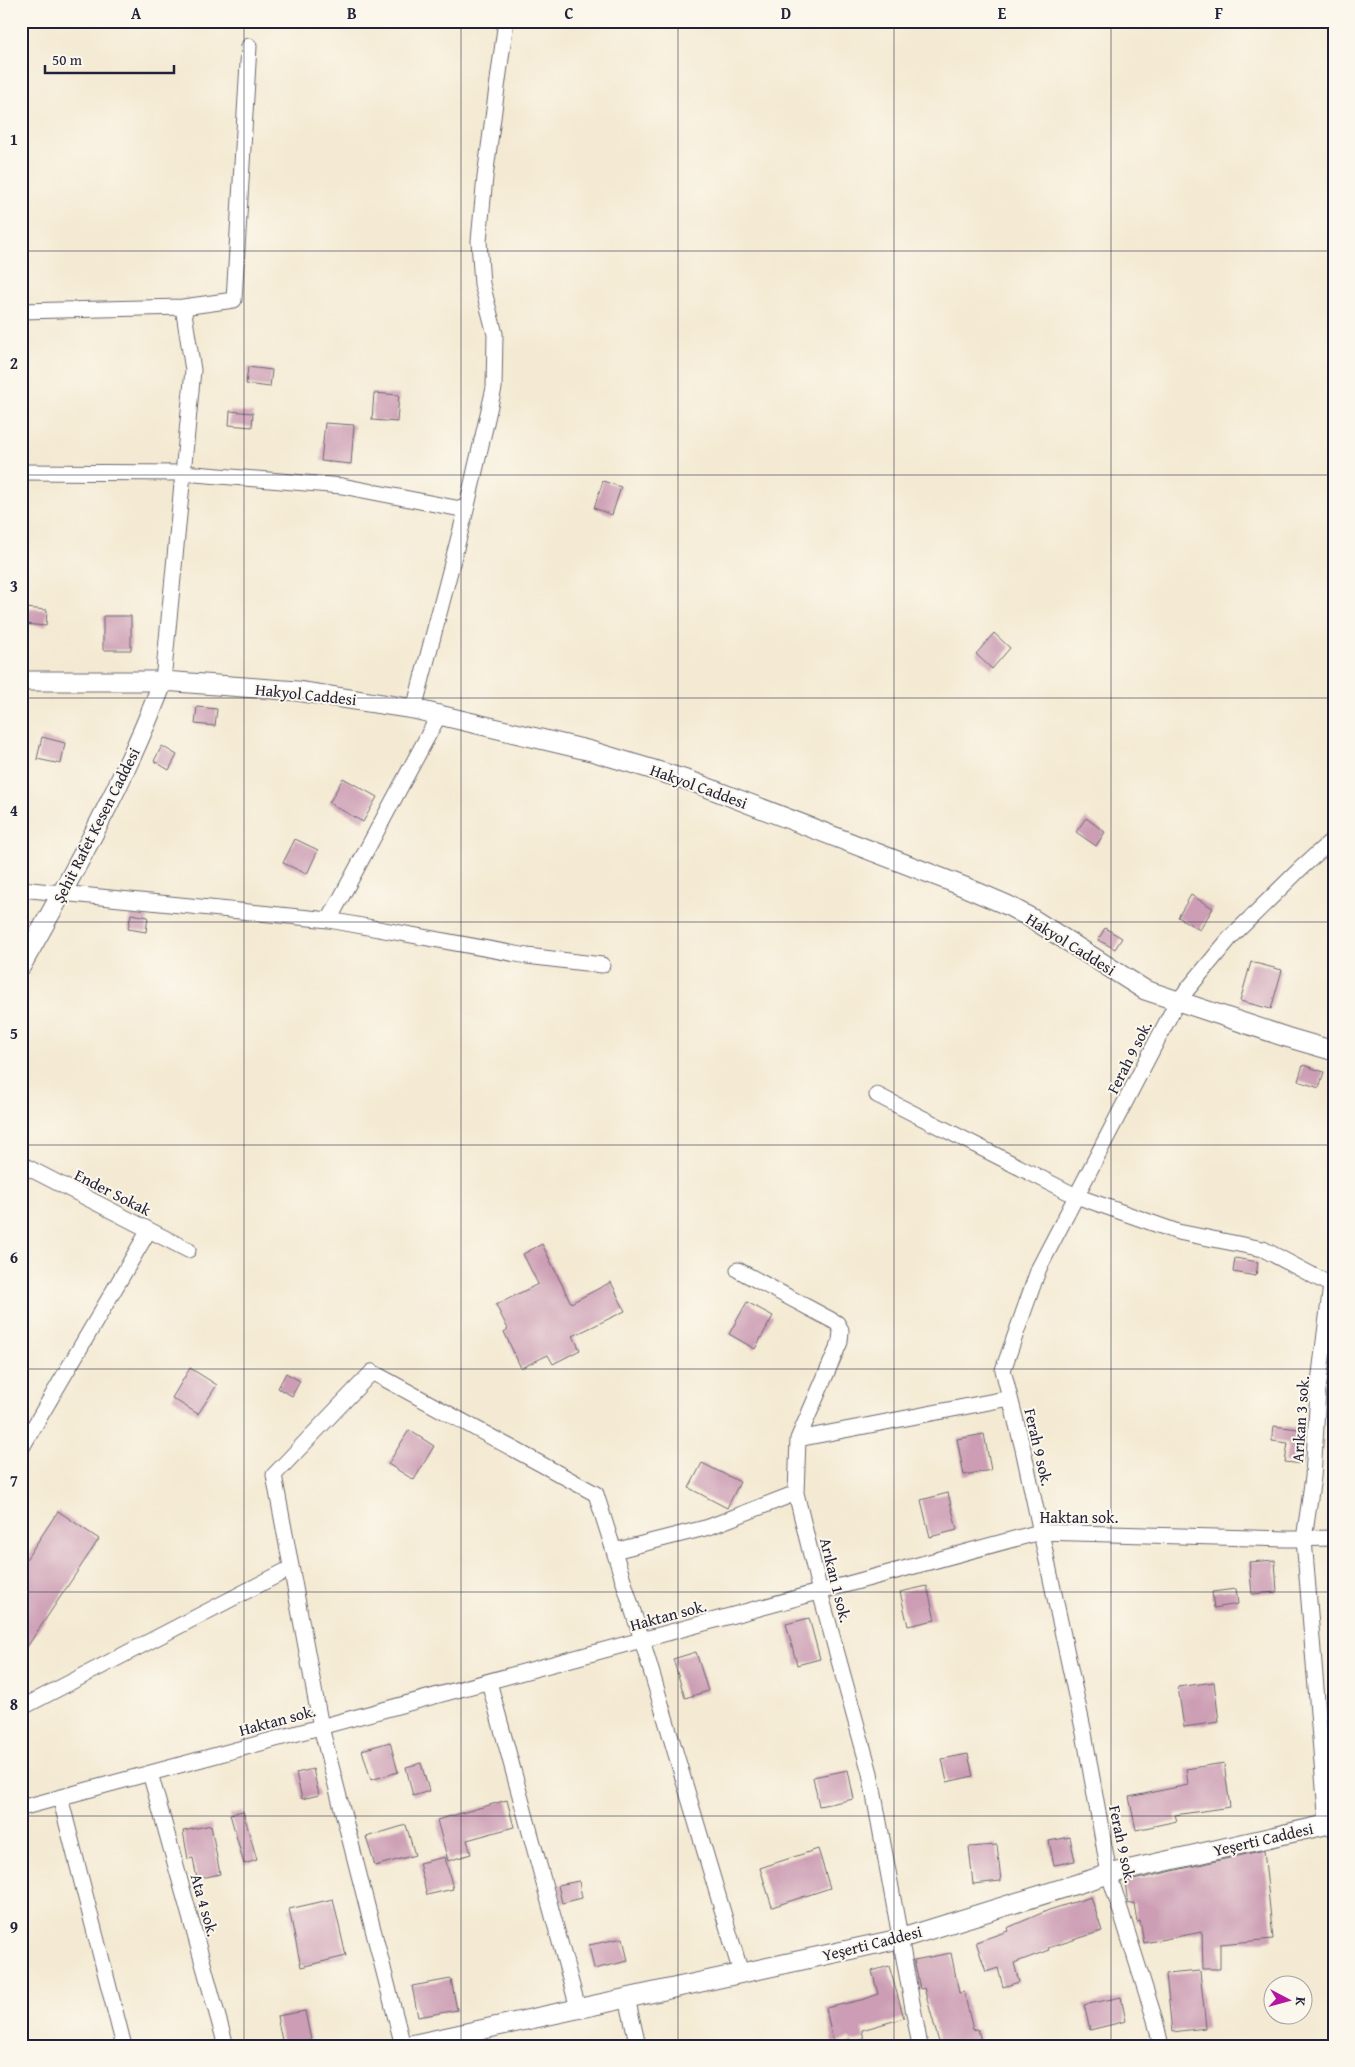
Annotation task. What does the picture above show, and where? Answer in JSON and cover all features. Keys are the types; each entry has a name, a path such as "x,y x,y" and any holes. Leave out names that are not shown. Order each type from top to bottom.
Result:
{"street":[{"path":"414,709 466,510 494,388 496,334 482,284 478,241 506,21"},
{"path":"21,311 183,307 234,300 249,46"},
{"path":"163,681 193,370 183,307"},
{"path":"21,472 183,473 342,486 466,510"},
{"name":"Hakyol Caddesi","path":"21,681 163,681 297,691 439,714 652,768 693,782 1008,905 1145,990 1177,1002 1334,1051"},
{"name":"Şehit Rafet Kesen Caddesi","path":"21,966 63,892 136,746 163,681"},
{"path":"329,920 439,714"},
{"name":"Ferah 9 sok.","path":"1161,2046 1155,2020 1109,1874 1084,1733 1003,1370 1039,1268 1177,1002 1230,938 1334,838"},
{"path":"21,889 329,920 527,956 602,965"},
{"path":"877,1095 1076,1196"},
{"name":"Ender Sokak","path":"21,1164 188,1250"},
{"name":"Arıkan 3 sok.","path":"1076,1196 1178,1232 1263,1249 1331,1285 1318,1390 1313,1477 1304,1539 1330,1824"},
{"path":"21,1449 25,1433 149,1230"},
{"path":"738,1270 837,1323 841,1330 840,1342 798,1439"},
{"path":"404,2046 321,1727 274,1475 372,1372 596,1494 642,1640 741,1973"},
{"path":"798,1439 1010,1398"},
{"name":"Arıkan 1 sok.","path":"798,1439 796,1493 820,1592 870,1773 920,2046"},
{"path":"614,1550 709,1527 796,1493"},
{"name":"Haktan sok.","path":"21,1808 1040,1532 1304,1539 1334,1538"},
{"path":"21,1708 291,1568"},
{"path":"489,1682 578,2008"},
{"name":"Ata 4 sok.","path":"150,1773 226,2046"},
{"path":"60,1797 124,2046"},
{"name":"Yeşerti Caddesi","path":"404,2046 466,2039 578,2008 899,1939 1109,1874 1330,1824"},
{"path":"627,1998 638,2046"}],"building":[{"path":"248,367 272,370 270,387 246,384"},
{"path":"374,393 399,395 397,422 372,420"},
{"path":"230,411 253,413 252,427 229,425"},
{"path":"325,423 354,425 351,464 321,461"},
{"path":"603,481 621,487 612,515 594,508"},
{"path":"25,608 47,610 46,626 24,624"},
{"path":"103,616 131,616 131,650 103,650"},
{"path":"994,633 1010,648 992,669 976,654"},
{"path":"197,707 217,709 215,726 195,724"},
{"path":"42,737 65,743 61,764 37,759"},
{"path":"162,746 177,755 169,770 154,761"},
{"path":"343,778 377,797 363,822 329,803"},
{"path":"1086,818 1105,832 1096,846 1076,832"},
{"path":"295,839 318,850 307,874 283,863"},
{"path":"1191,895 1213,908 1200,930 1178,917"},
{"path":"131,914 148,917 146,932 128,929"},
{"path":"1105,928 1122,938 1115,949 1098,940"},
{"path":"1251,962 1282,970 1271,1009 1240,1001"},
{"path":"1303,1065 1324,1072 1319,1088 1298,1081"},
{"path":"542,1244 571,1303 611,1282 625,1311 573,1336 580,1350 553,1364 548,1355 521,1368 504,1332 508,1329 496,1305 538,1284 523,1254"},
{"path":"1235,1258 1258,1262 1256,1276 1233,1272"},
{"path":"747,1302 773,1316 755,1349 729,1334"},
{"path":"190,1368 217,1385 198,1414 172,1398"},
{"path":"286,1373 300,1381 292,1396 278,1388"},
{"path":"1274,1426 1306,1430 1302,1464 1285,1462 1288,1443 1272,1441"},
{"path":"409,1430 434,1446 414,1480 388,1464"},
{"path":"984,1434 991,1470 964,1475 957,1439"},
{"path":"702,1463 740,1482 727,1508 689,1488"},
{"path":"948,1493 957,1530 930,1537 921,1500"},
{"path":"58,1511 99,1539 21,1656 21,1567"},
{"path":"1275,1560 1277,1592 1252,1594 1249,1562"},
{"path":"927,1586 935,1620 908,1626 900,1592"},
{"path":"1236,1589 1238,1604 1214,1608 1212,1592"},
{"path":"809,1618 820,1659 797,1665 786,1624"},
{"path":"696,1652 708,1691 685,1698 673,1659"},
{"path":"1214,1682 1219,1722 1184,1727 1178,1687"},
{"path":"390,1742 398,1772 371,1780 362,1750"},
{"path":"968,1754 973,1776 947,1782 942,1759"},
{"path":"421,1763 429,1791 413,1796 406,1767"},
{"path":"1224,1763 1230,1807 1175,1815 1177,1821 1136,1830 1129,1797 1188,1785 1186,1769"},
{"path":"313,1769 319,1795 302,1799 296,1773"},
{"path":"848,1770 854,1799 819,1806 813,1777"},
{"path":"507,1800 514,1827 467,1840 471,1854 448,1861 437,1820"},
{"path":"243,1811 257,1860 244,1864 230,1814"},
{"path":"211,1825 220,1874 197,1879 193,1858 188,1859 183,1831"},
{"path":"406,1825 415,1855 375,1866 366,1837"},
{"path":"1070,1837 1075,1861 1054,1865 1049,1841"},
{"path":"997,1845 1001,1881 973,1884 969,1847"},
{"path":"818,1849 830,1888 772,1907 760,1868"},
{"path":"1264,1850 1273,1939 1220,1944 1220,1969 1203,1969 1202,1932 1144,1943 1140,1921 1137,1922 1134,1903 1128,1904 1125,1882"},
{"path":"445,1857 453,1889 427,1895 419,1863"},
{"path":"579,1881 582,1898 562,1903 558,1885"},
{"path":"1091,1897 1102,1931 1048,1948 1049,1950 1014,1963 1019,1982 1003,1987 998,1968 986,1972 976,1942 1008,1931 1007,1928 1049,1910"},
{"path":"333,1899 346,1956 301,1967 289,1909"},
{"path":"623,1938 628,1961 594,1969 589,1945"},
{"path":"951,1953 959,1993 964,1992 973,2030 978,2029 982,2046 940,2046 924,1988 920,1989 914,1960"},
{"path":"889,1966 904,2018 862,2030 864,2039 851,2042 850,2039 833,2043 826,2008 878,1994 872,1971"},
{"path":"1200,1971 1206,2028 1172,2032 1166,1974"},
{"path":"451,1979 457,2010 418,2017 412,1986"},
{"path":"1121,1997 1126,2021 1090,2030 1084,2005"},
{"path":"305,2011 311,2040 283,2045 277,2016"}]}
